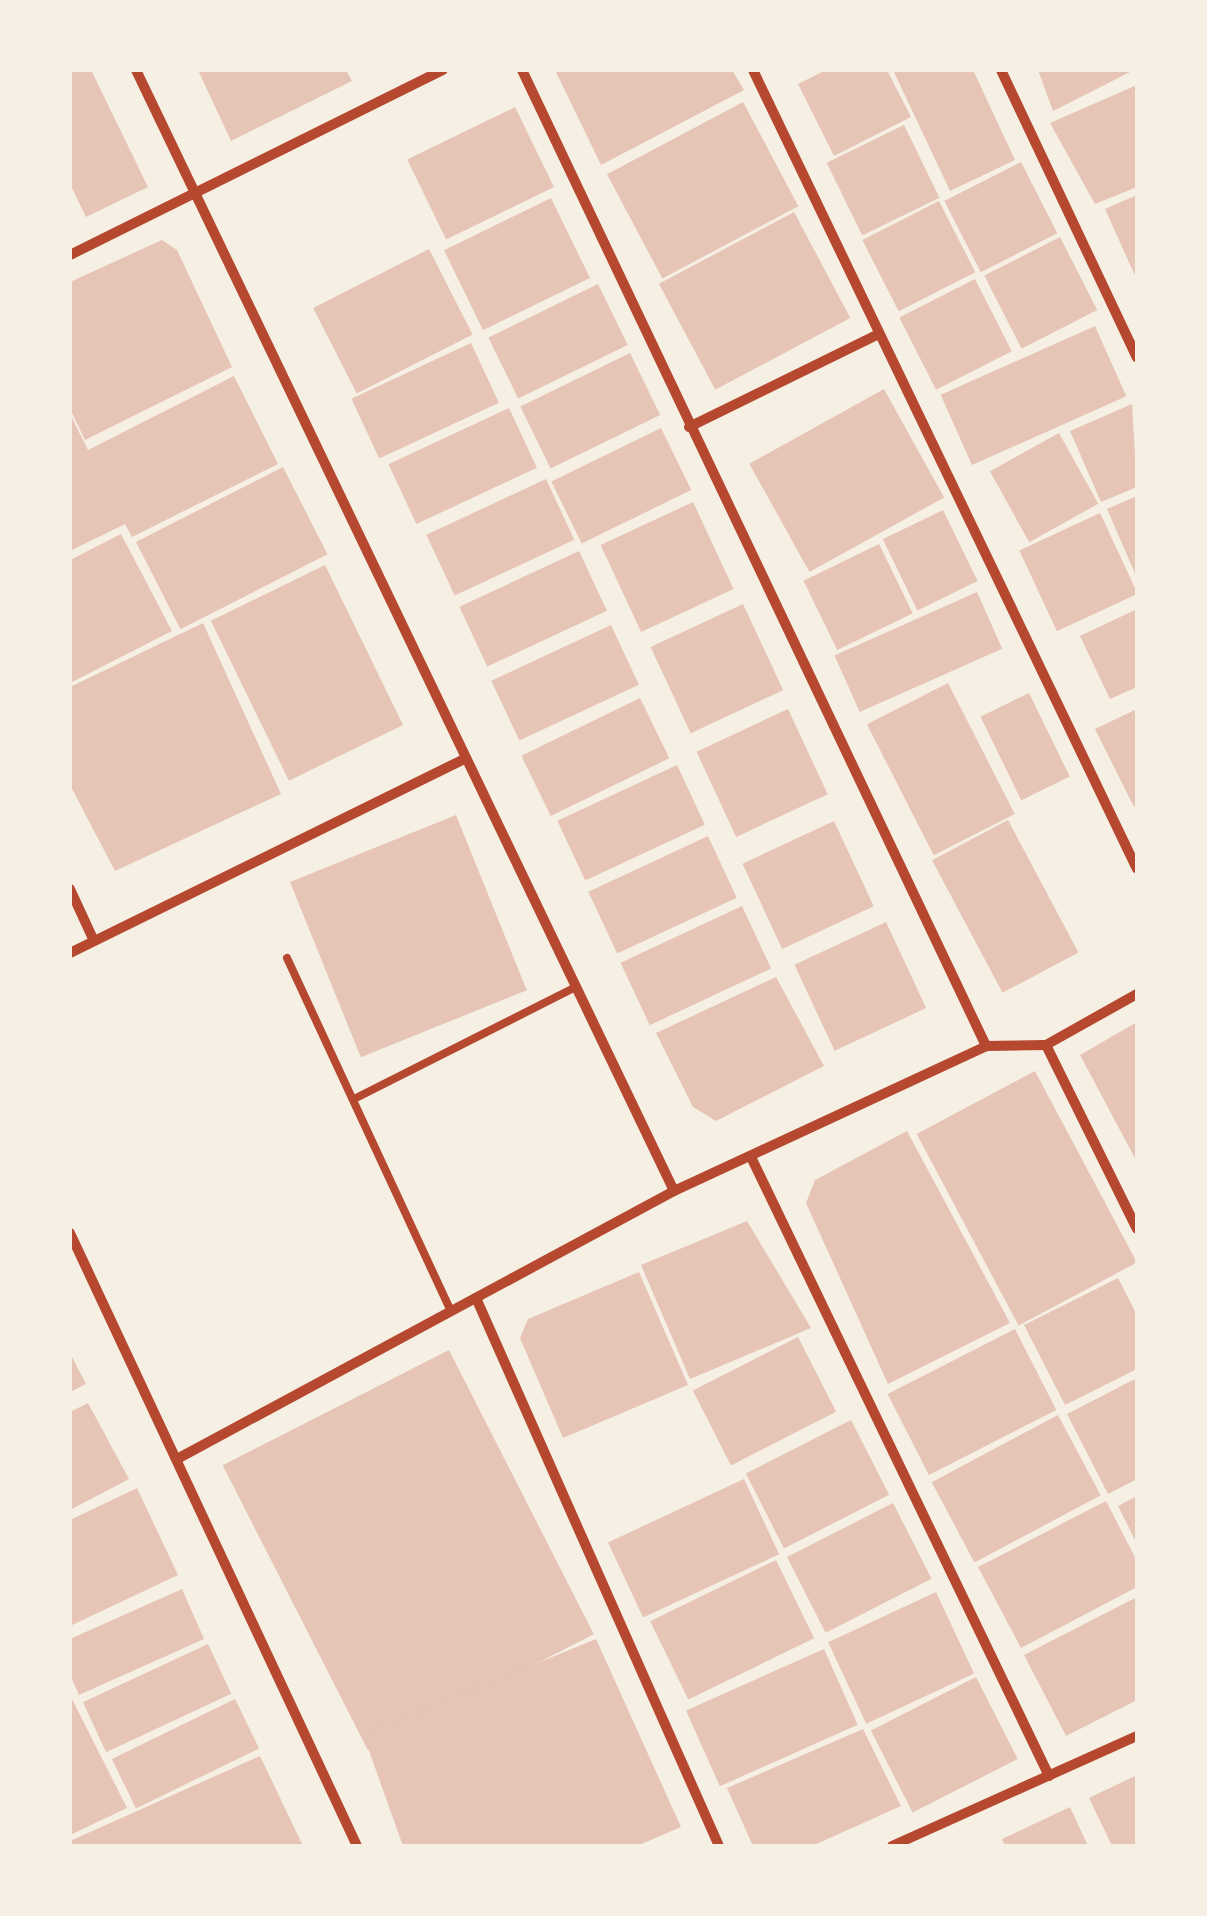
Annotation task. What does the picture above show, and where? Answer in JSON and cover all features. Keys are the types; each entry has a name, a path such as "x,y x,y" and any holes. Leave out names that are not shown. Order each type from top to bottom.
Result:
{"street":[{"path":"136,70 572,989 674,1190"},
{"path":"70,255 194,197 443,70"},
{"path":"522,70 688,428 986,1046"},
{"path":"753,70 1137,868"},
{"path":"1001,70 1137,358"},
{"path":"688,428 878,335"},
{"path":"70,953 464,759"},
{"path":"70,890 94,941"},
{"path":"178,1459 674,1190 986,1046 1046,1045 1137,994"},
{"path":"1046,1045 1137,1229"},
{"path":"750,1157 1049,1776"},
{"path":"70,1233 357,1846"},
{"path":"476,1298 716,1845"},
{"path":"892,1846 1137,1736"}],"lane":[{"path":"287,958 452,1312"},
{"path":"354,1099 572,989"}],"building":[{"path":"70,70 91,70 148,187 86,217 70,184"},
{"path":"198,70 346,70 352,81 231,141"},
{"path":"555,70 732,70 744,90 601,165"},
{"path":"826,70 887,70 911,117 834,156 798,84"},
{"path":"893,70 973,70 1015,160 950,191"},
{"path":"1038,70 1134,70 1053,111"},
{"path":"1137,85 1137,187 1095,204 1050,123"},
{"path":"743,102 798,206 662,278 607,174"},
{"path":"515,107 554,187 446,240 407,160"},
{"path":"904,125 940,198 862,236 827,163"},
{"path":"1021,162 1057,233 981,272 944,201"},
{"path":"1137,195 1137,280 1105,209"},
{"path":"551,198 590,278 483,330 444,250"},
{"path":"939,201 975,272 899,311 862,240"},
{"path":"794,212 850,318 715,390 659,284"},
{"path":"1060,237 1097,310 1021,349 984,276"},
{"path":"162,240 177,250 232,367 85,440 70,409 70,282"},
{"path":"429,249 473,335 357,394 313,308"},
{"path":"975,279 1012,351 936,390 899,318"},
{"path":"598,284 628,345 518,399 488,337"},
{"path":"1095,326 1126,396 972,465 941,395"},
{"path":"471,343 499,403 379,459 351,399"},
{"path":"630,353 660,415 551,468 520,406"},
{"path":"234,376 278,464 132,537 125,524 70,551 70,414 88,450"},
{"path":"884,389 944,497 809,572 749,464"},
{"path":"1132,404 1137,487 1101,502 1070,431"},
{"path":"509,408 537,468 416,524 388,464"},
{"path":"661,428 691,490 582,543 551,481"},
{"path":"1059,433 1098,504 1029,542 990,471"},
{"path":"283,467 327,554 180,629 136,542"},
{"path":"546,479 574,540 455,596 426,535"},
{"path":"1137,496 1137,578 1107,509"},
{"path":"693,502 734,589 641,632 601,545"},
{"path":"943,510 978,581 917,610 883,539"},
{"path":"1100,513 1137,594 1057,631 1019,551"},
{"path":"121,534 172,631 70,683 70,560"},
{"path":"879,544 913,613 837,650 804,581"},
{"path":"579,551 607,611 487,667 459,607"},
{"path":"325,565 403,725 289,781 211,621"},
{"path":"977,592 1002,649 860,712 834,655"},
{"path":"743,604 783,690 691,733 651,647"},
{"path":"1137,609 1137,687 1110,699 1080,636"},
{"path":"203,623 281,794 115,871 70,785 70,687"},
{"path":"611,625 639,685 519,741 491,681"},
{"path":"948,683 1015,814 934,855 867,724"},
{"path":"1029,693 1070,777 1021,800 980,717"},
{"path":"640,698 669,758 551,816 521,756"},
{"path":"788,709 828,794 736,837 696,752"},
{"path":"1137,709 1137,805 1134,807 1095,729"},
{"path":"677,765 705,825 585,881 557,821"},
{"path":"456,815 527,990 361,1057 290,882"},
{"path":"1008,820 1078,952 1002,993 932,860"},
{"path":"834,821 874,906 782,949 742,864"},
{"path":"708,836 737,898 617,953 588,892"},
{"path":"742,906 771,969 650,1025 621,963"},
{"path":"886,922 926,1008 835,1051 794,965"},
{"path":"776,977 824,1066 716,1121 693,1107 656,1033"},
{"path":"1137,1022 1137,1162 1080,1055"},
{"path":"1035,1071 1137,1263 1019,1326 917,1134"},
{"path":"907,1131 1010,1323 888,1384 806,1203 815,1180"},
{"path":"747,1221 811,1328 690,1379 641,1265"},
{"path":"639,1272 688,1385 563,1438 520,1338 528,1319"},
{"path":"1118,1278 1137,1315 1137,1369 1065,1405 1024,1325"},
{"path":"1015,1329 1056,1410 929,1475 888,1394"},
{"path":"798,1337 836,1412 731,1465 693,1391"},
{"path":"449,1350 594,1634 368,1750 223,1465"},
{"path":"70,1353 86,1384 70,1392"},
{"path":"1137,1378 1137,1479 1108,1494 1067,1414"},
{"path":"88,1403 129,1479 70,1510 70,1412"},
{"path":"1058,1415 1101,1495 974,1562 932,1482"},
{"path":"851,1420 889,1495 784,1548 746,1474"},
{"path":"744,1479 779,1554 643,1618 608,1542"},
{"path":"137,1488 178,1575 70,1626 70,1520"},
{"path":"1137,1496 1137,1544 1118,1506"},
{"path":"1106,1501 1137,1561 1137,1587 1021,1648 978,1567"},
{"path":"893,1503 932,1579 826,1633 787,1557"},
{"path":"776,1560 814,1638 688,1700 650,1621"},
{"path":"182,1589 204,1639 79,1695 70,1675 70,1639"},
{"path":"936,1592 974,1674 866,1724 828,1642"},
{"path":"1137,1597 1137,1700 1066,1736 1024,1655"},
{"path":"596,1639 681,1827 637,1846 403,1846 363,1734"},
{"path":"208,1644 231,1694 106,1752 83,1702"},
{"path":"824,1649 858,1725 720,1786 686,1710"},
{"path":"976,1677 1018,1759 913,1813 871,1731"},
{"path":"70,1695 127,1808 70,1835"},
{"path":"235,1699 259,1748 136,1808 112,1759"},
{"path":"863,1729 901,1806 812,1846 753,1846 727,1788"},
{"path":"260,1756 303,1846 70,1846 70,1841"},
{"path":"1137,1775 1137,1846 1112,1846 1089,1798"},
{"path":"1070,1807 1088,1846 1005,1846 1002,1839"}]}
